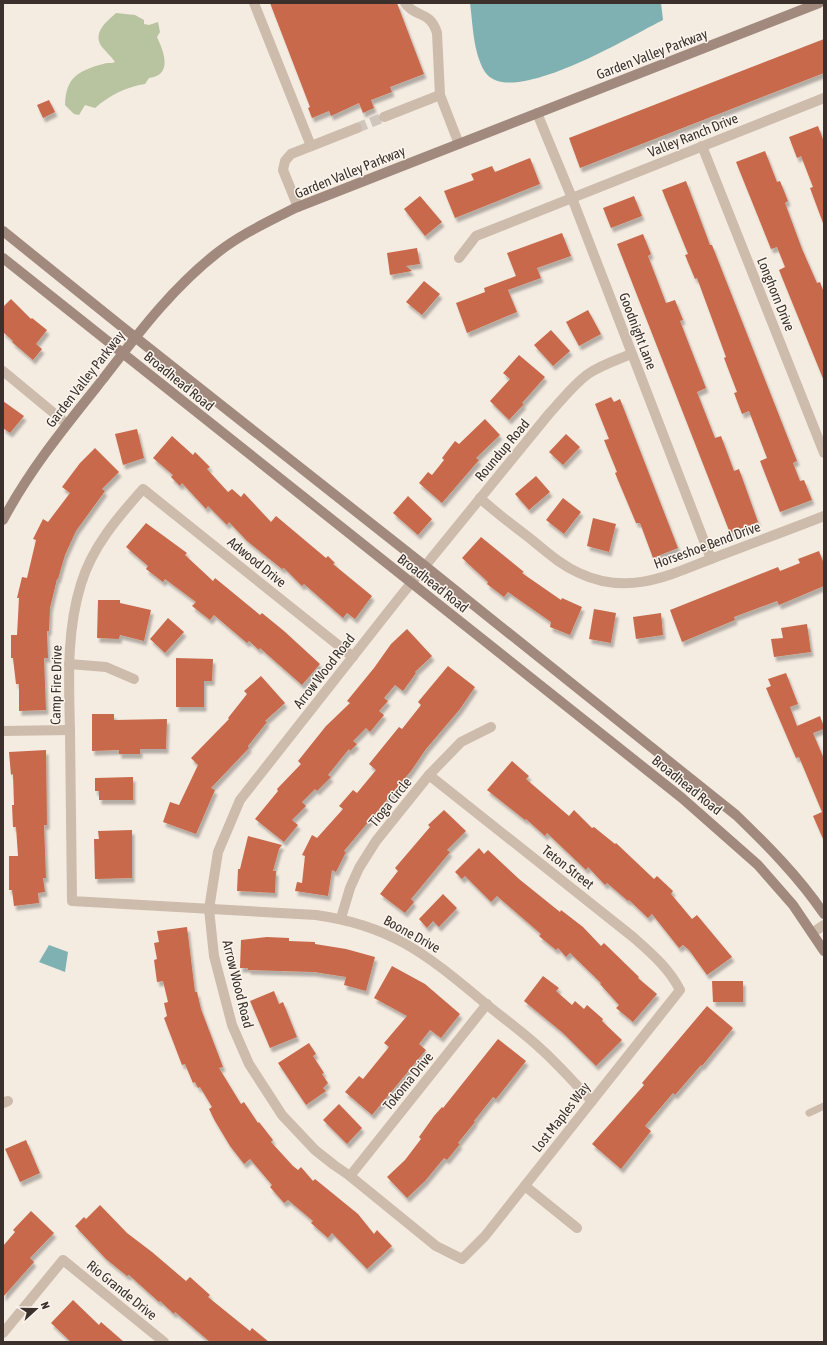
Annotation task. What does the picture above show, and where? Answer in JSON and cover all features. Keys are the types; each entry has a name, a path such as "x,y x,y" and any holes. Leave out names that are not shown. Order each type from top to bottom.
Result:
{"street":[{"path":"254,3 311,146"},
{"path":"405,3 409,8 427,17 434,24 437,33 440,95 459,144"},
{"name":"Garden Valley Parkway","path":"3,520 18,490 67,424 135,338 193,273 217,253 250,230 298,207 538,113 798,7 819,3"},
{"path":"384,117 440,95"},
{"name":"Valley Ranch Drive","path":"459,258 476,236 824,98"},
{"name":"Goodnight Lane","path":"538,113 711,559"},
{"path":"298,207 283,170 285,160 291,154 357,128"},
{"name":"Longhorn Drive","path":"702,146 824,453"},
{"name":"Broadhead Road","path":"3,230 135,338 425,566 736,815 773,850 810,893 824,914"},
{"name":"Broadhead Road","path":"3,258 682,798 758,865 793,906 824,951"},
{"name":"Roundup Road","path":"411,584 480,498 573,388 588,374 609,362 632,354"},
{"path":"3,371 67,424"},
{"name":"Adwood Drive","path":"143,489 353,657"},
{"name":"Camp Fire Drive","path":"72,901 69,664 72,621 81,584 96,551 115,521 143,489"},
{"name":"Horseshoe Bend Drive","path":"480,498 558,561 580,573 601,580 621,584 647,581 676,574 824,516"},
{"name":"Arrow Wood Road","path":"411,584 240,800 218,852 209,908 214,956 237,1038 249,1064 282,1115 298,1133 334,1165 350,1176 436,1246 462,1259"},
{"path":"69,664 106,667 134,679"},
{"name":"Tioga Circle","path":"342,918 350,888 359,868 376,841 429,775 461,742 491,727"},
{"path":"3,731 70,730"},
{"name":"Teton Street","path":"429,775 633,937 660,961 673,976 680,990"},
{"name":"Boone Drive","path":"72,901 316,915 342,918 382,931 414,948 437,963 542,1049 592,1101"},
{"path":"812,933 824,925"},
{"name":"Lost Maples Way","path":"462,1259 485,1236 680,990"},
{"name":"Tokoma Drive","path":"350,1176 487,1004"},
{"path":"525,1186 577,1228"},
{"name":"Rio Grande Drive","path":"3,1333 63,1260 164,1342"}],"lane":[{"path":"809,1113 824,1106"}],"green space":[{"path":"116,13 135,15 144,20 144,24 149,25 158,22 160,32 157,37 164,56 164,68 157,76 149,78 145,84 118,92 95,108 85,105 79,115 74,114 65,105 66,95 71,82 75,77 87,69 104,63 115,62 99,42 99,32 108,20"}],"water":[{"path":"470,3 661,3 663,20 601,53 572,66 545,76 519,82 499,81 485,72 478,56 474,38"},
{"path":"49,945 68,952 65,972 39,962"}],"building":[{"path":"270,3 397,3 424,74 390,87 392,92 371,100 374,108 363,113 359,103 331,116 329,111 312,118 308,108 310,107"},
{"path":"824,39 824,73 580,168 569,138"},
{"path":"49,100 55,112 43,118 37,105"},
{"path":"818,126 824,142 823,223 810,188 813,187 801,156 797,158 789,137"},
{"path":"765,151 777,182 780,181 788,201 785,203 802,249 817,283 820,282 824,293 824,381 779,270 785,267 777,247 771,249 736,162"},
{"path":"530,158 540,184 455,218 444,191 474,180 471,174 492,166 495,172"},
{"path":"686,181 710,245 712,245 797,461 793,463 800,481 804,480 812,500 780,512 760,461 767,458 749,411 742,414 734,393 737,392 724,358 726,357 697,278 695,279 685,255 688,254 662,190"},
{"path":"420,196 442,222 425,236 404,209"},
{"path":"634,196 642,216 611,228 603,208"},
{"path":"562,233 571,256 537,268 541,278 508,290 517,312 467,333 456,303 485,292 484,288 516,276 507,253"},
{"path":"643,234 651,254 648,256 666,303 675,300 683,320 680,321 706,388 697,392 715,438 721,436 734,471 739,469 758,522 730,533 617,244"},
{"path":"417,248 420,264 406,266 412,271 390,275 387,253"},
{"path":"424,281 440,294 422,315 406,302"},
{"path":"11,299 31,319 32,318 47,330 36,344 42,349 33,360 3,332 3,307"},
{"path":"588,310 601,334 579,346 566,322"},
{"path":"551,330 570,351 553,366 534,345"},
{"path":"519,355 545,377 522,403 524,404 509,420 490,401 510,379 503,373"},
{"path":"611,397 614,402 620,399 678,548 653,558 640,523 636,523 615,473 617,472 604,440 609,439 595,404"},
{"path":"3,401 24,416 10,433 3,428"},
{"path":"485,419 500,435 476,458 479,460 442,503 419,483 428,472 432,475 444,460 442,458 455,441 459,444"},
{"path":"137,429 144,458 123,465 115,434"},
{"path":"566,434 580,447 563,465 549,452"},
{"path":"172,436 193,455 195,452 210,467 207,469 228,492 232,489 241,497 244,493 271,522 276,516 326,558 328,556 335,563 333,564 372,596 355,619 347,613 343,618 304,584 302,586 284,568 282,569 247,541 229,522 227,525 208,506 206,509 182,483 180,486 171,477 173,475 153,458"},
{"path":"95,448 119,472 102,489 105,491 76,531 65,555 57,579 50,608 49,631 47,631 48,658 44,658 46,710 19,711 19,684 16,684 13,658 11,658 11,635 17,635 19,598 17,598 22,577 27,578 36,540 33,539 43,519 48,522 70,493 62,487 80,463"},
{"path":"536,476 550,492 529,510 515,494"},
{"path":"408,496 432,519 418,535 393,513"},
{"path":"563,498 581,512 564,534 546,520"},
{"path":"593,518 616,524 609,552 587,546"},
{"path":"146,523 187,553 185,555 213,581 215,578 260,615 262,613 320,664 302,685 260,648 259,650 249,641 247,643 214,615 210,620 192,606 196,602 165,579 163,582 146,569 148,566 126,547"},
{"path":"481,537 524,572 522,573 561,600 562,598 582,607 570,635 550,627 551,622 508,592 504,597 487,584 488,582 462,558"},
{"path":"819,551 824,564 824,586 779,605 777,601 734,617 735,620 682,642 670,610 778,567 780,571 800,563 798,559"},
{"path":"98,600 120,600 120,603 151,610 144,641 120,635 119,639 97,638"},
{"path":"594,609 616,613 611,643 589,639"},
{"path":"661,613 663,635 636,639 633,617"},
{"path":"168,618 184,632 165,653 150,639"},
{"path":"807,624 811,652 774,657 771,639 783,638 781,628"},
{"path":"407,629 432,656 415,672 416,673 403,691 395,685 384,698 388,701 379,711 384,715 370,732 366,728 353,741 357,744 350,751 349,749 328,775 331,777 317,791 315,789 302,802 306,806 292,820 298,825 284,842 255,819 278,791 277,789 301,764 298,761 326,726 350,703 347,701 374,668 391,644"},
{"path":"176,658 213,659 212,681 204,681 204,707 176,707"},
{"path":"448,666 475,687 460,709 426,749 411,771 344,851 346,852 336,872 332,870 328,896 295,891 297,882 302,883 305,856 302,855 312,835 317,838 343,809 339,806 353,790 357,793 376,770 369,764 399,727 402,729 421,705 418,702"},
{"path":"786,673 798,704 790,707 797,726 820,716 824,727 824,729 813,733 824,759 824,841 813,816 822,812 799,757 796,758 766,688 771,686 768,679"},
{"path":"261,676 285,703 265,721 267,722 248,746 249,748 211,788 215,790 196,834 163,822 170,802 179,805 198,765 191,758 229,719 228,718 247,694 244,691"},
{"path":"92,714 114,714 114,720 167,719 166,749 140,749 140,754 119,754 119,750 92,751"},
{"path":"46,750 47,825 44,825 46,878 43,878 45,892 38,893 39,903 14,906 12,890 9,890 9,856 18,856 16,827 13,827 13,774 11,775 9,752"},
{"path":"512,761 529,776 526,779 569,816 574,810 592,828 594,827 615,844 616,843 654,879 657,876 673,891 671,894 692,919 697,915 732,957 707,975 689,950 683,945 679,948 652,914 648,918 629,900 628,901 607,883 605,885 588,867 586,870 547,833 545,836 526,819 525,820 487,790"},
{"path":"133,777 133,800 99,800 99,791 95,791 95,778"},
{"path":"444,810 466,831 447,850 450,852 411,899 414,902 405,913 380,894 398,871 395,868 430,827 428,825"},
{"path":"132,830 132,878 95,879 94,839 99,839 98,831"},
{"path":"248,836 282,845 279,849 273,871 276,871 275,893 237,891 238,869 240,869"},
{"path":"479,848 484,854 488,850 519,879 560,912 561,910 583,927 601,946 604,943 639,977 638,978 657,994 633,1022 616,1008 619,1005 600,984 601,983 570,953 566,957 558,948 556,950 539,936 541,934 497,896 491,902 465,876 462,879 455,872"},
{"path":"443,894 457,908 439,927 433,921 427,928 419,919"},
{"path":"187,927 195,992 197,992 201,1009 223,1067 219,1068 241,1104 244,1102 258,1123 259,1122 273,1140 271,1142 293,1166 298,1170 301,1167 313,1181 315,1179 358,1214 374,1234 377,1230 392,1246 367,1269 332,1233 328,1238 311,1223 313,1221 288,1200 284,1203 270,1187 272,1185 250,1159 244,1164 230,1146 215,1121 209,1109 212,1107 200,1087 198,1088 195,1082 193,1083 185,1064 182,1065 164,1018 167,1016 164,1003 168,1002 163,981 157,982 154,960 157,959 154,943 159,942 157,931"},
{"path":"267,937 289,938 289,941 315,942 315,944 346,949 375,957 366,991 344,985 346,977 314,972 248,970 248,968 240,968 241,940"},
{"path":"392,966 425,984 460,1014 441,1038 430,1030 419,1044 426,1050 372,1115 345,1092 359,1076 363,1079 389,1047 384,1043 407,1016 374,998"},
{"path":"543,976 559,988 556,991 572,1005 575,1001 584,1009 587,1005 603,1019 602,1021 622,1040 596,1066 563,1033 524,1001"},
{"path":"712,981 743,981 743,1002 713,1002"},
{"path":"274,991 279,1004 283,1002 297,1037 270,1048 250,1001"},
{"path":"707,1006 733,1028 702,1066 701,1065 675,1095 673,1093 645,1126 651,1131 621,1169 592,1144 644,1085 642,1083"},
{"path":"498,1039 526,1061 496,1099 493,1097 447,1160 444,1158 425,1181 407,1198 387,1177 405,1160 421,1139 419,1137 434,1116 442,1107 443,1108"},
{"path":"309,1043 316,1054 313,1056 324,1073 322,1074 328,1083 323,1088 326,1091 306,1105 278,1063"},
{"path":"339,1104 362,1128 347,1144 323,1120"},
{"path":"26,1140 40,1173 20,1182 5,1149"},
{"path":"100,1205 127,1233 186,1281 190,1277 210,1295 208,1297 250,1331 252,1328 269,1342 210,1342 175,1312 174,1314 160,1301 159,1302 129,1275 127,1276 106,1259 75,1226 84,1217 86,1219"},
{"path":"31,1211 54,1233 30,1258 34,1262 3,1297 3,1246 15,1232 13,1230"},
{"path":"73,1300 99,1325 101,1322 124,1342 71,1342 51,1323"}],"tunnel":[{"path":"357,128 384,117"}]}
